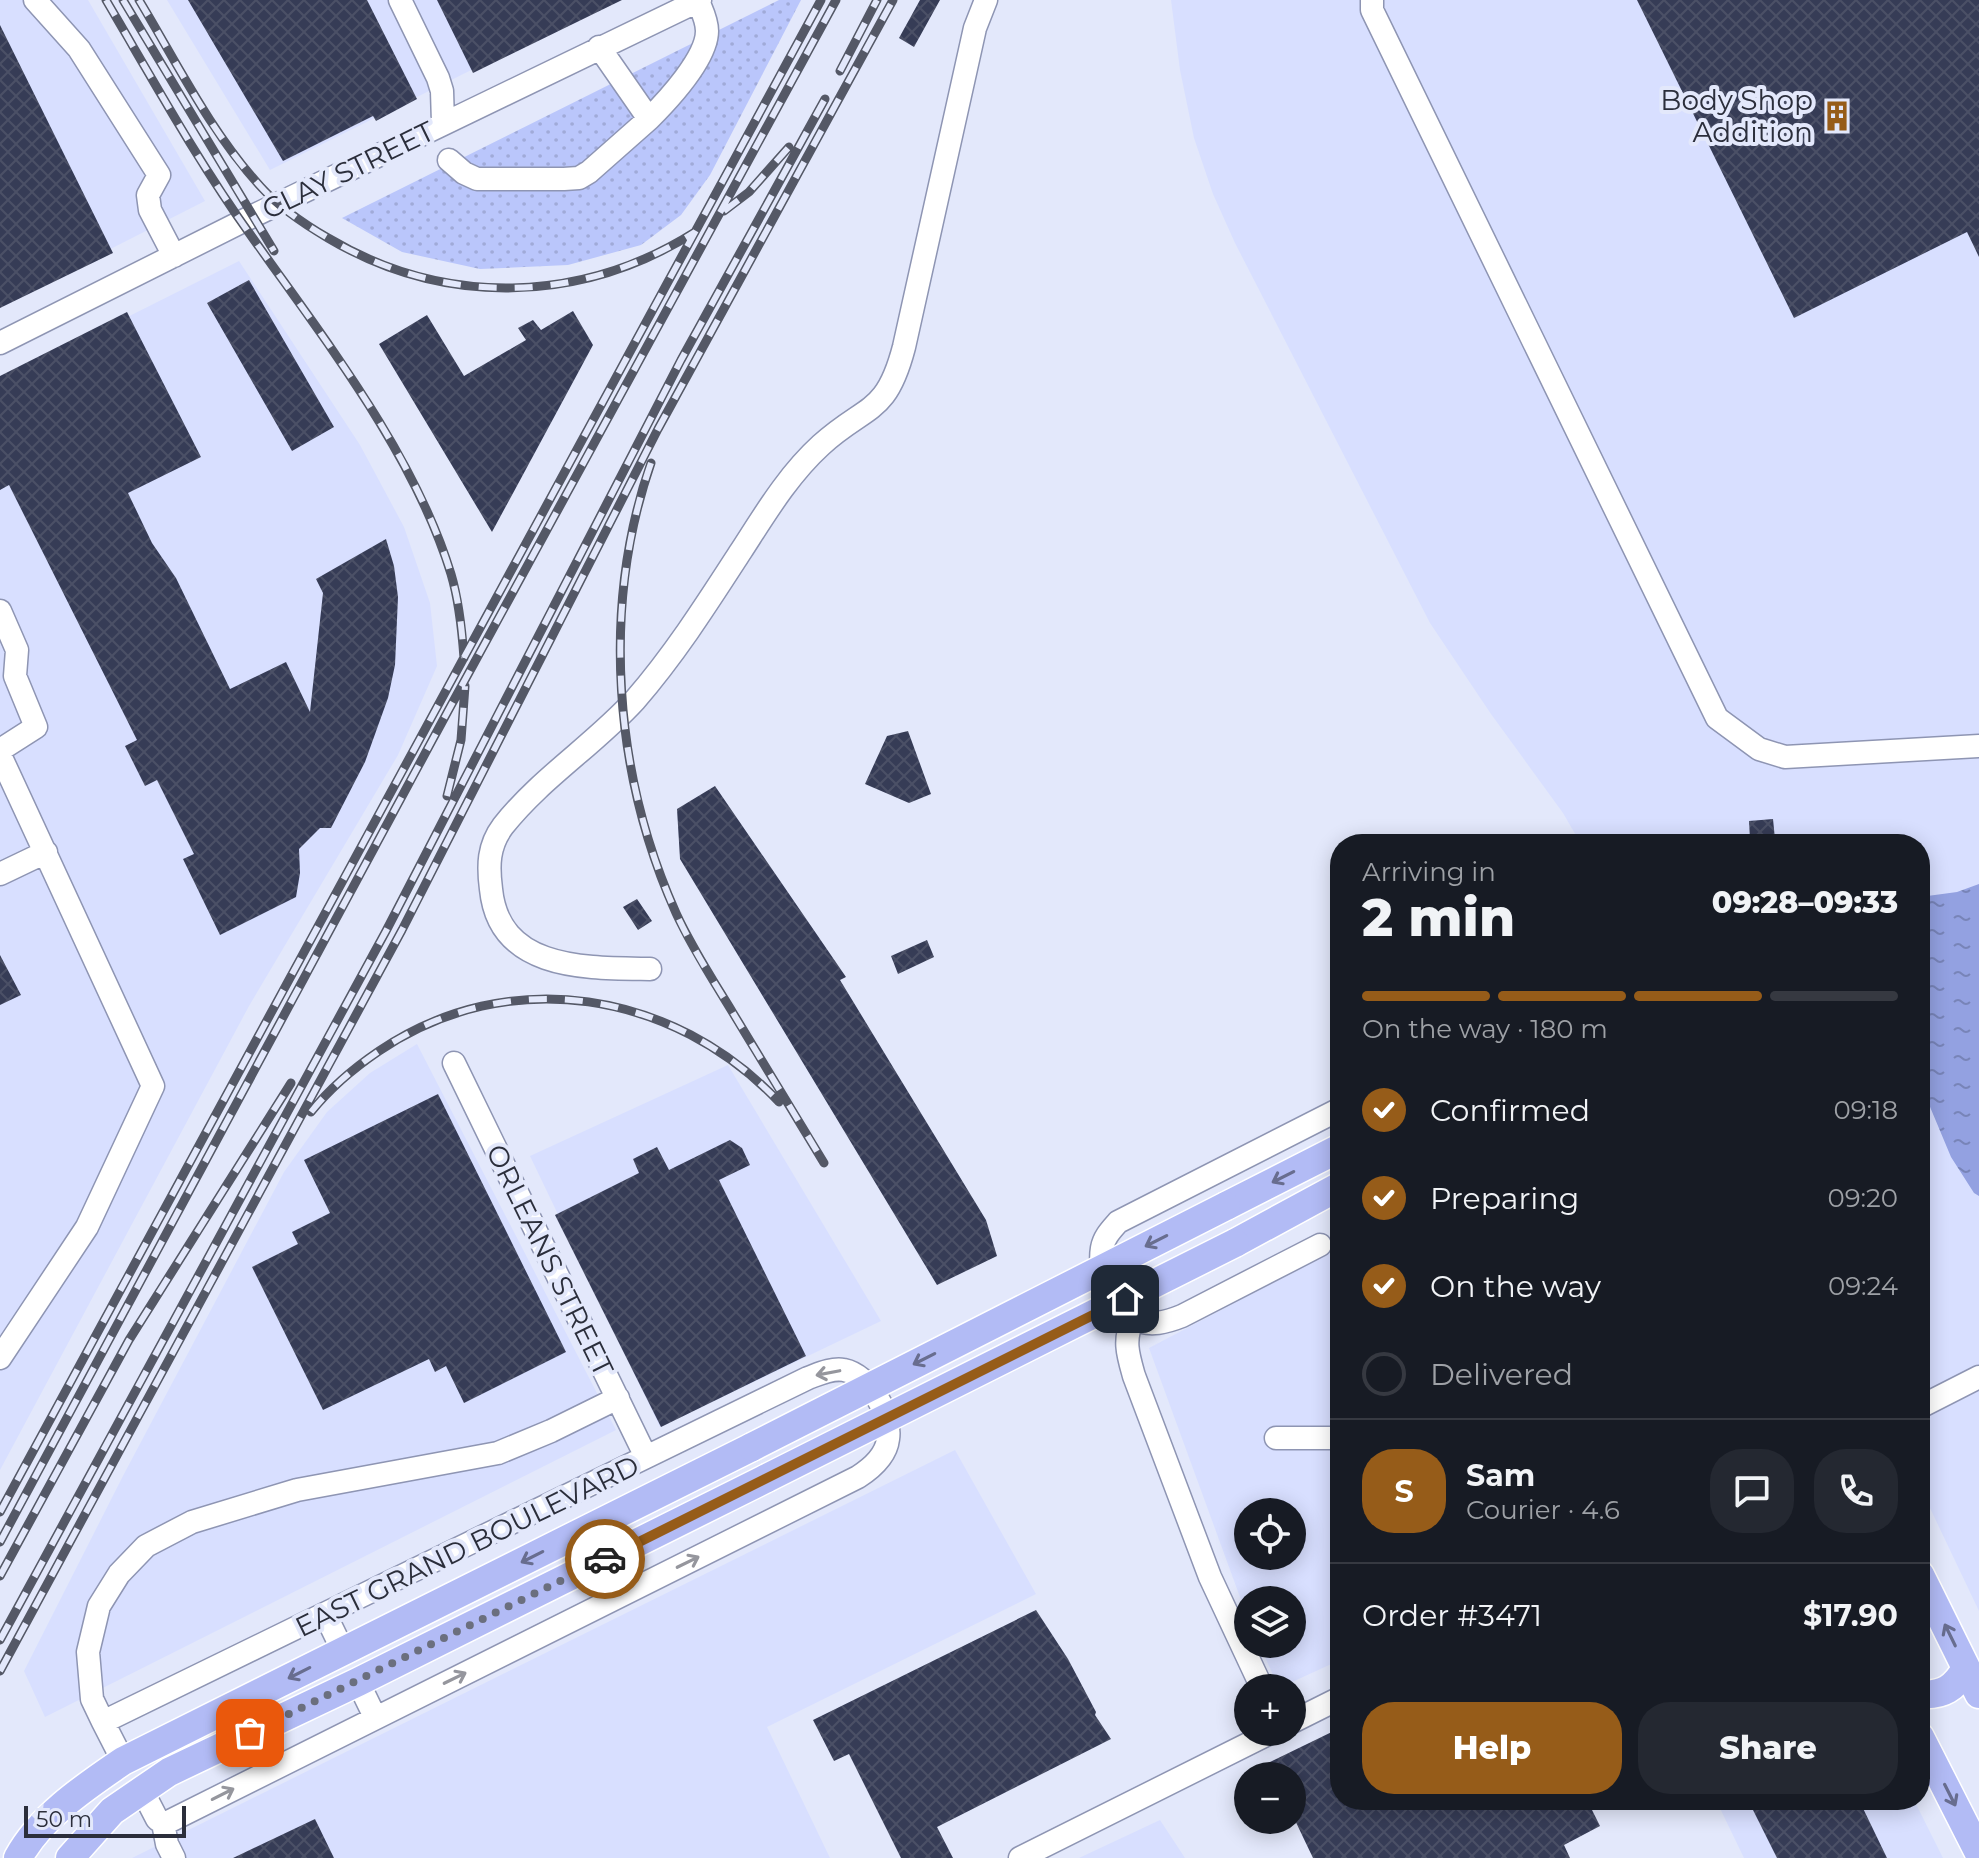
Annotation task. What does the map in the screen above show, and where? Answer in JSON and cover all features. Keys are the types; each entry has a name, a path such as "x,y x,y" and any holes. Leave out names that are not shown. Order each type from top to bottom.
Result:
{"main road":[{"name":"EAST GRAND BOULEVARD","path":"14,1855 60,1808 123,1761 752,1447 1330,1153"},
{"path":"70,1858 112,1811 169,1772 358,1682 767,1478 1235,1243 1330,1191"},
{"path":"1930,1595 1979,1694"},
{"path":"343,1651 358,1682"},
{"path":"1930,1695 1947,1692 1958,1682 1966,1668"},
{"path":"1930,1757 1979,1853"},
{"path":"123,1761 142,1790"}],"street":[{"path":"35,0 79,49 159,175 148,195 150,210 174,256"},
{"path":"400,0 438,78 442,91 443,123"},
{"path":"449,160 477,179 579,178 589,172 674,94 705,44 705,16 699,0"},
{"name":"CLAY STREET","path":"0,343 699,0"},
{"path":"650,969 598,968 542,958 522,947 506,934 495,915 489,854 503,826 637,697 676,647 770,504 806,460 838,432 867,413 889,389 904,347 975,28 986,0"},
{"path":"1372,0 1372,10 1717,718 1759,749 1785,757 1979,746"},
{"path":"599,47 649,119"},
{"path":"0,611 17,650 15,676 36,727 0,752 153,1086 87,1227 0,1358"},
{"path":"0,874 46,852"},
{"name":"ORLEANS STREET","path":"454,1063 646,1457"},
{"path":"1320,1245 1171,1320 1150,1324 1133,1319 1115,1299 1102,1262 1105,1238 1118,1222 1330,1114"},
{"path":"1133,1319 1126,1349 1134,1376 1210,1577 1255,1674"},
{"name":"EAST GRAND BOULEVARD","path":"103,1722 326,1616 808,1378 834,1370 851,1373 866,1383 878,1402 888,1440 881,1457 858,1477 163,1823"},
{"path":"1930,1402 1979,1377"},
{"path":"123,1761 92,1699 88,1652 99,1606 119,1574 146,1546 192,1522 297,1490 498,1453 618,1398"},
{"path":"1276,1438 1330,1438"},
{"path":"326,1616 343,1651"},
{"path":"358,1682 375,1717"},
{"path":"1306,1715 1330,1703"},
{"path":"1020,1858 1244,1746"},
{"path":"142,1790 157,1819 163,1823 167,1844 174,1858"}],"shaded area":[{"path":"0,0 88,0 205,201 0,305"},
{"path":"167,0 612,0 270,170"},
{"path":"779,0 801,0 710,175 681,215 641,245 568,265 480,269 402,252 342,218"},
{"path":"1171,0 1979,0 1979,1611 1930,1508 1930,834 1575,834 1430,623 1235,243 1213,194 1194,138 1180,70"},
{"path":"239,261 360,445 404,527 430,603 437,666 398,755 249,1006 0,1470 0,381"},
{"path":"417,1044 616,1430 45,1717 24,1671 284,1172 327,1112 370,1073"},
{"path":"728,1065 881,1321 660,1427 530,1156"},
{"path":"1330,1253 1330,1665 1306,1676 1273,1674 1265,1658 1306,1658 1306,1586 1236,1586 1149,1348"},
{"path":"955,1450 1036,1594 767,1727 830,1858 132,1858"},
{"path":"1721,1810 1919,1810 1943,1858 1744,1858"},
{"path":"1160,1820 1185,1858 1079,1858"}],"water":[{"path":"1979,884 1979,1196 1951,1157 1930,1107 1930,896 1957,892"}],"building":[{"path":"188,0 367,0 417,99 376,121 373,116 283,161"},
{"path":"437,0 622,0 473,73"},
{"path":"920,0 940,0 914,47 899,38"},
{"name":"Body Shop Addition","path":"1637,0 1979,0 1979,257 1967,232 1794,318"},
{"path":"0,25 113,253 0,308"},
{"path":"249,280 334,427 292,451 207,303"},
{"path":"573,311 593,345 492,532 379,344 427,315 464,376 526,340 518,328 533,320 541,330"},
{"path":"127,312 201,457 128,493 152,543 176,578 230,689 286,662 310,712 323,593 316,579 386,539 394,566 398,597 395,665 388,698 365,762 331,828 320,828 299,849 300,873 296,897 220,935 183,859 194,854 157,780 145,786 125,746 137,740 9,485 0,490 0,376"},
{"path":"908,731 931,794 909,803 865,784 887,736"},
{"path":"715,786 846,977 840,980 986,1220 997,1256 937,1285 680,859 677,809"},
{"path":"1773,819 1774,834 1750,834 1749,821"},
{"path":"637,899 652,921 638,930 623,907"},
{"path":"927,940 934,957 898,974 891,956"},
{"path":"0,955 21,995 0,1005"},
{"path":"438,1094 566,1352 464,1403 446,1366 435,1372 429,1359 323,1410 252,1267 298,1244 292,1232 330,1213 304,1160"},
{"path":"730,1140 742,1148 750,1165 719,1180 806,1356 661,1427 555,1215 639,1173 633,1159 657,1147 669,1170"},
{"path":"1036,1610 1068,1659 1095,1715 1111,1739 937,1827 953,1858 901,1858 849,1754 834,1761 813,1720"},
{"path":"1330,1733 1330,1810 1592,1810 1600,1826 1564,1845 1570,1858 1313,1858 1302,1834 1306,1834 1306,1762 1270,1762"},
{"path":"1753,1810 1864,1810 1887,1858 1777,1858"},
{"path":"315,1819 334,1858 233,1858"}],"railway":[{"path":"106,0 213,180 365,398 391,441 435,529 451,574 460,616 464,658"},
{"path":"123,0 274,251"},
{"path":"139,0 210,121 261,187 284,209 310,227 372,261 418,276 465,285 512,288 559,284 606,273 651,256 695,232"},
{"path":"0,1512 821,0"},
{"path":"0,1542 836,0"},
{"path":"840,71 877,0"},
{"path":"0,1671 402,930 658,429 893,0"},
{"path":"0,1640 386,931 681,360 825,99"},
{"path":"724,211 749,192 789,147"},
{"path":"651,463 635,518 625,575 621,632 622,690 628,748 639,805 655,860 682,926 824,1163"},
{"path":"447,796 461,740 465,686"},
{"path":"311,1112 360,1064 429,1023 482,1006 535,999 588,1002 641,1014 690,1035 737,1064 779,1102"},
{"path":"0,1576 129,1340 291,1083"}],"way so far":[{"path":"250,1733 605,1559"}],"place":[{"name":"Body Shop Addition","path":"1837,116"}],"route":[{"path":"605,1559 1125,1299"}]}
